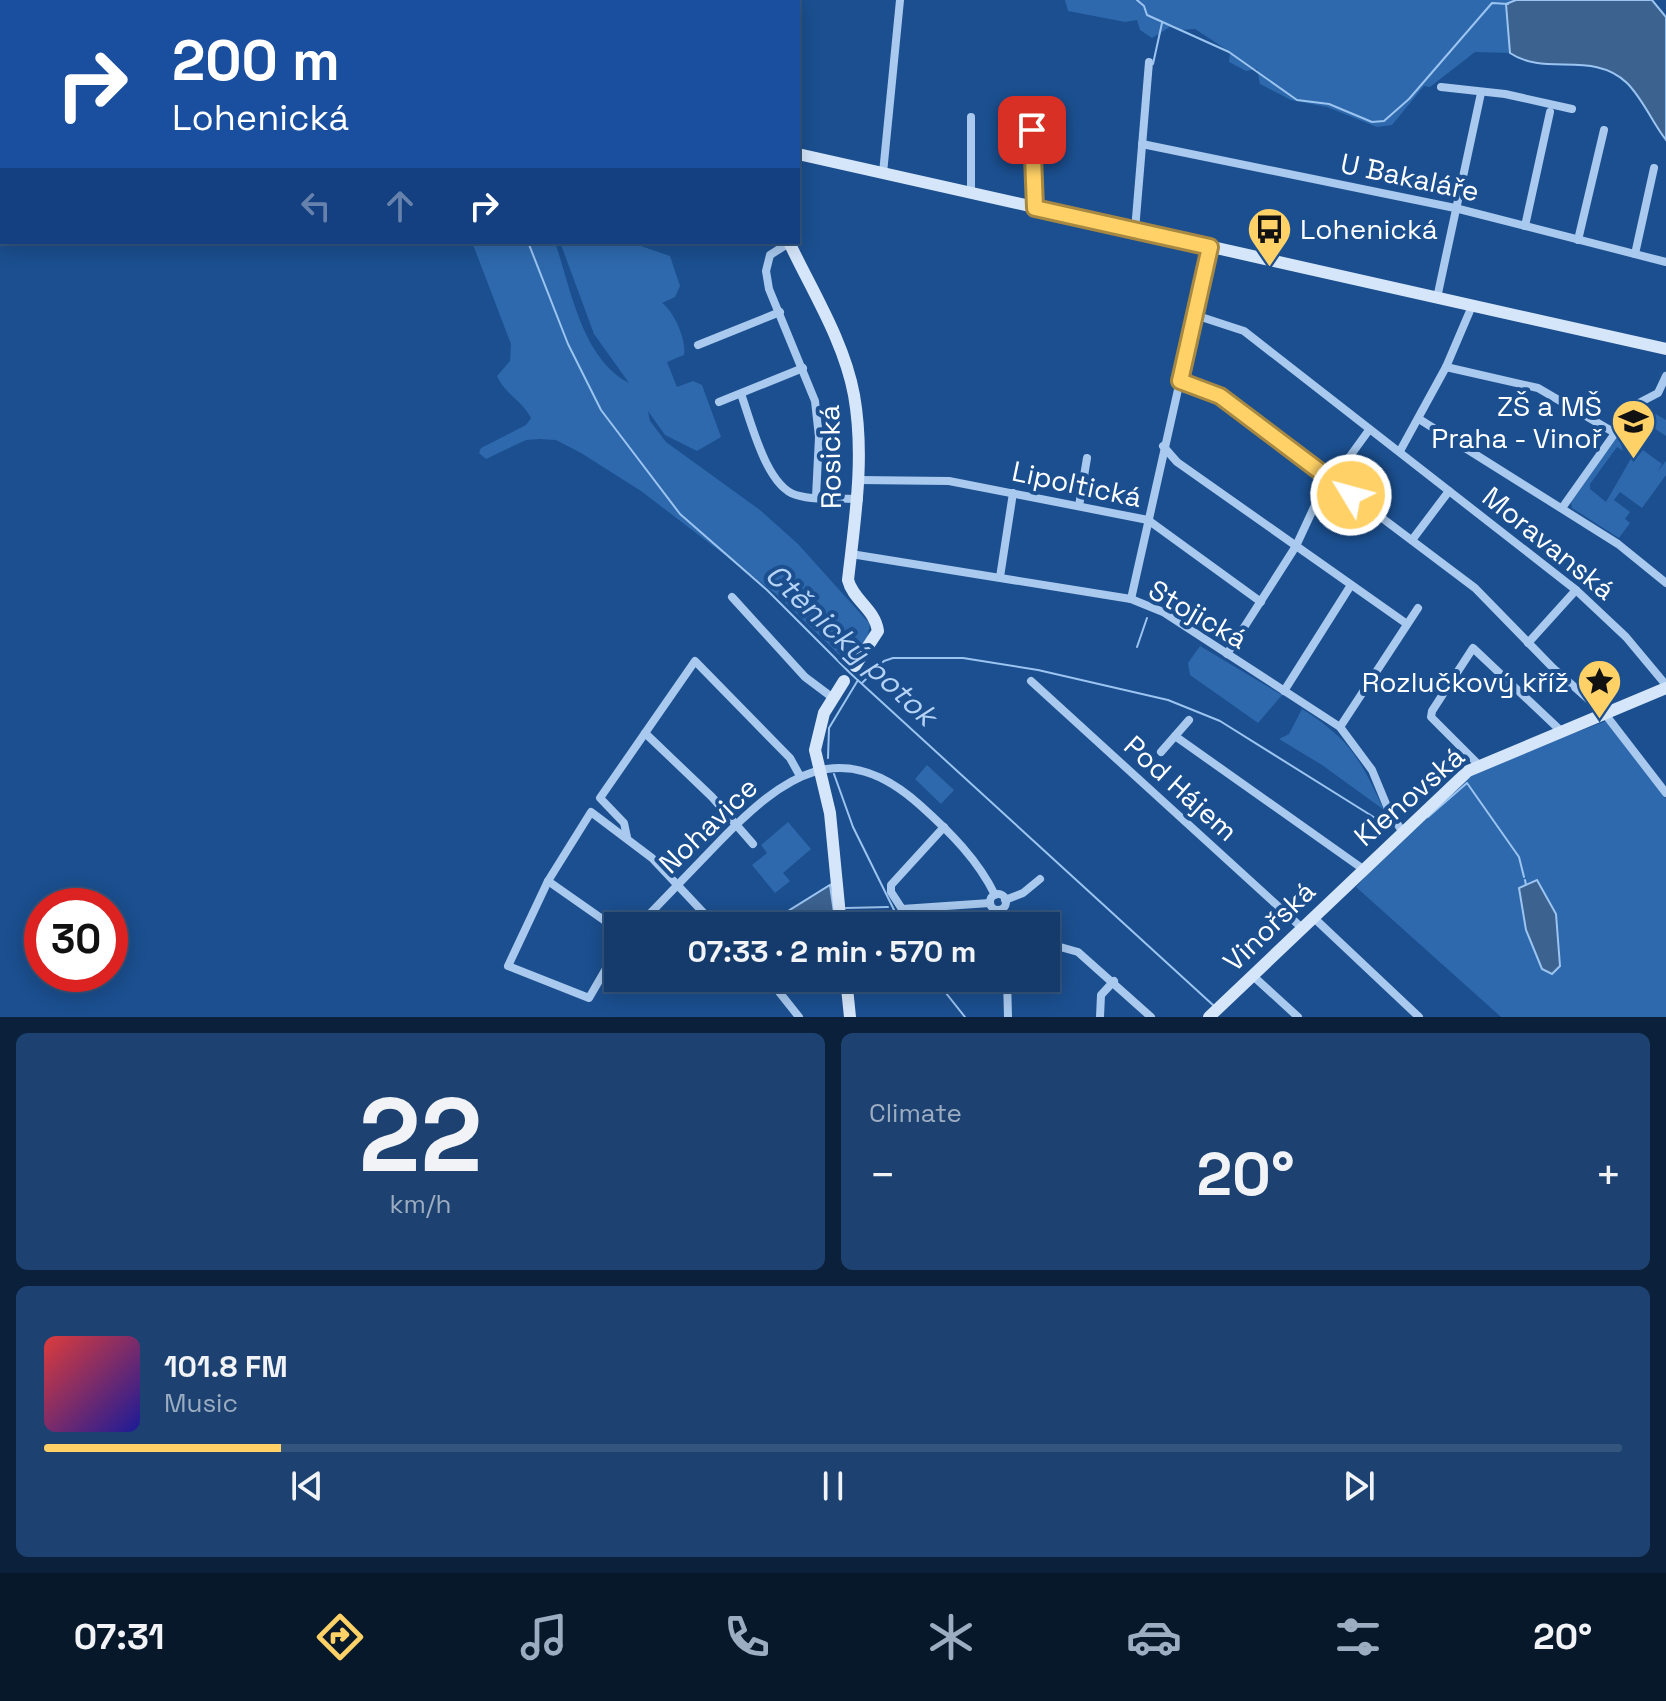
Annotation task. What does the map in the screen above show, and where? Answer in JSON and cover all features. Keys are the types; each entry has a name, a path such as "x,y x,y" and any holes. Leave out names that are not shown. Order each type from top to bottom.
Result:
{"street":[{"path":"883,173 900,0"},
{"path":"1135,230 1149,62"},
{"path":"1441,87 1572,109"},
{"path":"1437,298 1481,93"},
{"path":"1030,108 1035,208"},
{"path":"1525,226 1550,112"},
{"path":"971,117 971,193"},
{"path":"1578,240 1604,130"},
{"name":"U Bakaláře","path":"1142,144 1455,208 1666,262"},
{"path":"800,154 1666,349"},
{"path":"1635,254 1654,168"},
{"path":"786,244 770,255 766,271 815,401 819,437 816,497"},
{"name":"Rosická","path":"790,244 848,371 858,422 859,499 849,585 874,616 878,631 855,666"},
{"path":"1131,599 1210,247"},
{"path":"1400,451 1446,367 1472,306"},
{"path":"698,345 780,312"},
{"name":"Moravanská","path":"1195,315 1244,331 1400,451 1576,590 1626,637 1666,686"},
{"path":"1446,367 1538,388 1615,433"},
{"path":"719,402 803,368"},
{"path":"1562,508 1635,405 1648,401 1660,390 1666,376"},
{"path":"1180,381 1220,396 1475,588 1528,643 1605,714 1666,793"},
{"path":"741,394 769,469 778,481 798,496 859,499"},
{"path":"1419,419 1618,544 1666,583"},
{"path":"1227,654 1296,546 1316,503 1369,430"},
{"path":"1163,446 1177,462 1407,624"},
{"path":"1079,506 1087,458"},
{"name":"Lipoltická","path":"859,480 949,481 1148,520 1261,602"},
{"path":"1412,540 1449,491"},
{"path":"1000,577 1013,493"},
{"name":"Stojická","path":"851,554 1131,599 1163,612 1340,727 1372,770 1402,831"},
{"path":"1284,691 1351,585"},
{"path":"1528,643 1576,590"},
{"path":"732,597 805,677 833,698"},
{"path":"1340,727 1418,608"},
{"path":"1478,764 1431,717 1473,648 1561,731"},
{"path":"627,837 624,823 600,798 695,661 790,758 800,776"},
{"path":"840,912 830,813 818,769 817,735 844,681"},
{"name":"Pod Hájem","path":"1031,681 1302,928"},
{"name":"Klenovská","path":"1363,869 1446,788 1478,764 1605,714 1666,686"},
{"path":"1161,752 1189,720"},
{"path":"645,733 753,844"},
{"path":"1175,736 1363,869"},
{"path":"818,769 849,767 873,773 911,796 944,827 978,866 993,899 994,909 1000,910 1005,900"},
{"name":"Nohavice","path":"651,912 773,791 818,769"},
{"path":"604,972 589,998 508,966 548,881 591,812 627,837 679,883 704,912"},
{"path":"944,827 891,885 899,907 1005,900 1023,893 1040,879"},
{"name":"Vinořská","path":"1214,1012 1363,869"},
{"path":"548,881 604,920"},
{"path":"1313,917 1419,1017"},
{"path":"1060,947 1078,952 1151,1017"},
{"path":"1252,975 1298,1017"},
{"path":"1100,1017 1101,995 1114,981"},
{"path":"779,992 799,1017"},
{"path":"847,992 850,1017"},
{"path":"1007,992 1008,1017"}],"shaded area":[{"path":"1065,0 1516,0 1506,4 1510,53 1475,52 1430,87 1424,86 1392,125 1377,127 1327,107 1291,100 1260,84 1257,69 1246,71 1229,62 1230,52 1195,29 1181,30 1173,25 1152,38 1140,30 1137,20 1125,22 1068,11"},
{"path":"1516,0 1652,0 1666,17 1666,140 1633,89 1614,73 1584,65 1538,63 1510,53 1506,4"},
{"path":"473,244 556,244 589,340 613,372 629,383 594,334 561,244 635,244 670,256 680,286 675,297 662,303 675,319 682,335 684,355 667,362 677,387 693,381 702,385 721,437 697,451 665,435 648,411 650,421 666,442 760,510 798,544 870,624 867,640 850,665 776,594 641,491 581,453 556,440 540,439 526,440 486,459 479,453 481,448 526,425 531,418 497,376 510,361 511,344"},
{"path":"1640,405 1666,420 1666,436 1639,418 1621,444 1623,451 1617,447 1590,484 1590,489 1606,502 1633,455 1638,456 1643,450 1662,464 1658,471 1666,461 1666,475 1642,508 1620,492 1614,500 1630,512 1625,519 1630,523 1619,538 1572,508 1571,502"},
{"path":"1200,646 1282,695 1258,723 1190,675 1188,663"},
{"path":"1302,709 1332,731 1352,752 1384,810 1322,765 1279,739 1289,734"},
{"path":"1609,720 1666,799 1666,1017 1501,1017 1356,887 1407,830 1480,768"},
{"path":"927,765 954,790 941,804 915,779"},
{"path":"788,822 811,849 783,873 790,881 775,893 752,865 767,853 761,845"},
{"path":"1537,880 1556,914 1560,966 1552,974 1542,969 1526,930 1519,888"},
{"path":"830,885 834,912 787,912"}],"waterway":[{"path":"1137,0 1144,6 1147,15 1229,52 1297,100 1329,104 1372,122 1384,121 1409,99 1492,3 1508,4"},
{"path":"1153,64 1162,23"},
{"name":"Ctěnický potok","path":"529,244 568,344 601,410 680,514 767,590 850,673 1213,1005"},
{"path":"1137,647 1147,618"},
{"path":"862,683 884,661 893,658 963,658 1038,670 1168,700 1220,721 1388,826"},
{"path":"828,758 829,728 858,680"},
{"path":"834,774 853,827 895,912"},
{"path":"1428,817 1467,783 1519,857 1524,877"},
{"path":"1525,880 1526,885"},
{"path":"846,908 888,907"},
{"path":"945,992 965,1017"}],"place":[{"name":"Lohenická","path":"1269,268"},
{"name":"ZŠ a MŠ Praha - Vinoř","path":"1633,461"},
{"name":"Rozlučkový kříž","path":"1600,721"}],"route":[{"path":"1032,130 1035,208 1210,247 1180,381 1220,396 1351,495"}]}
